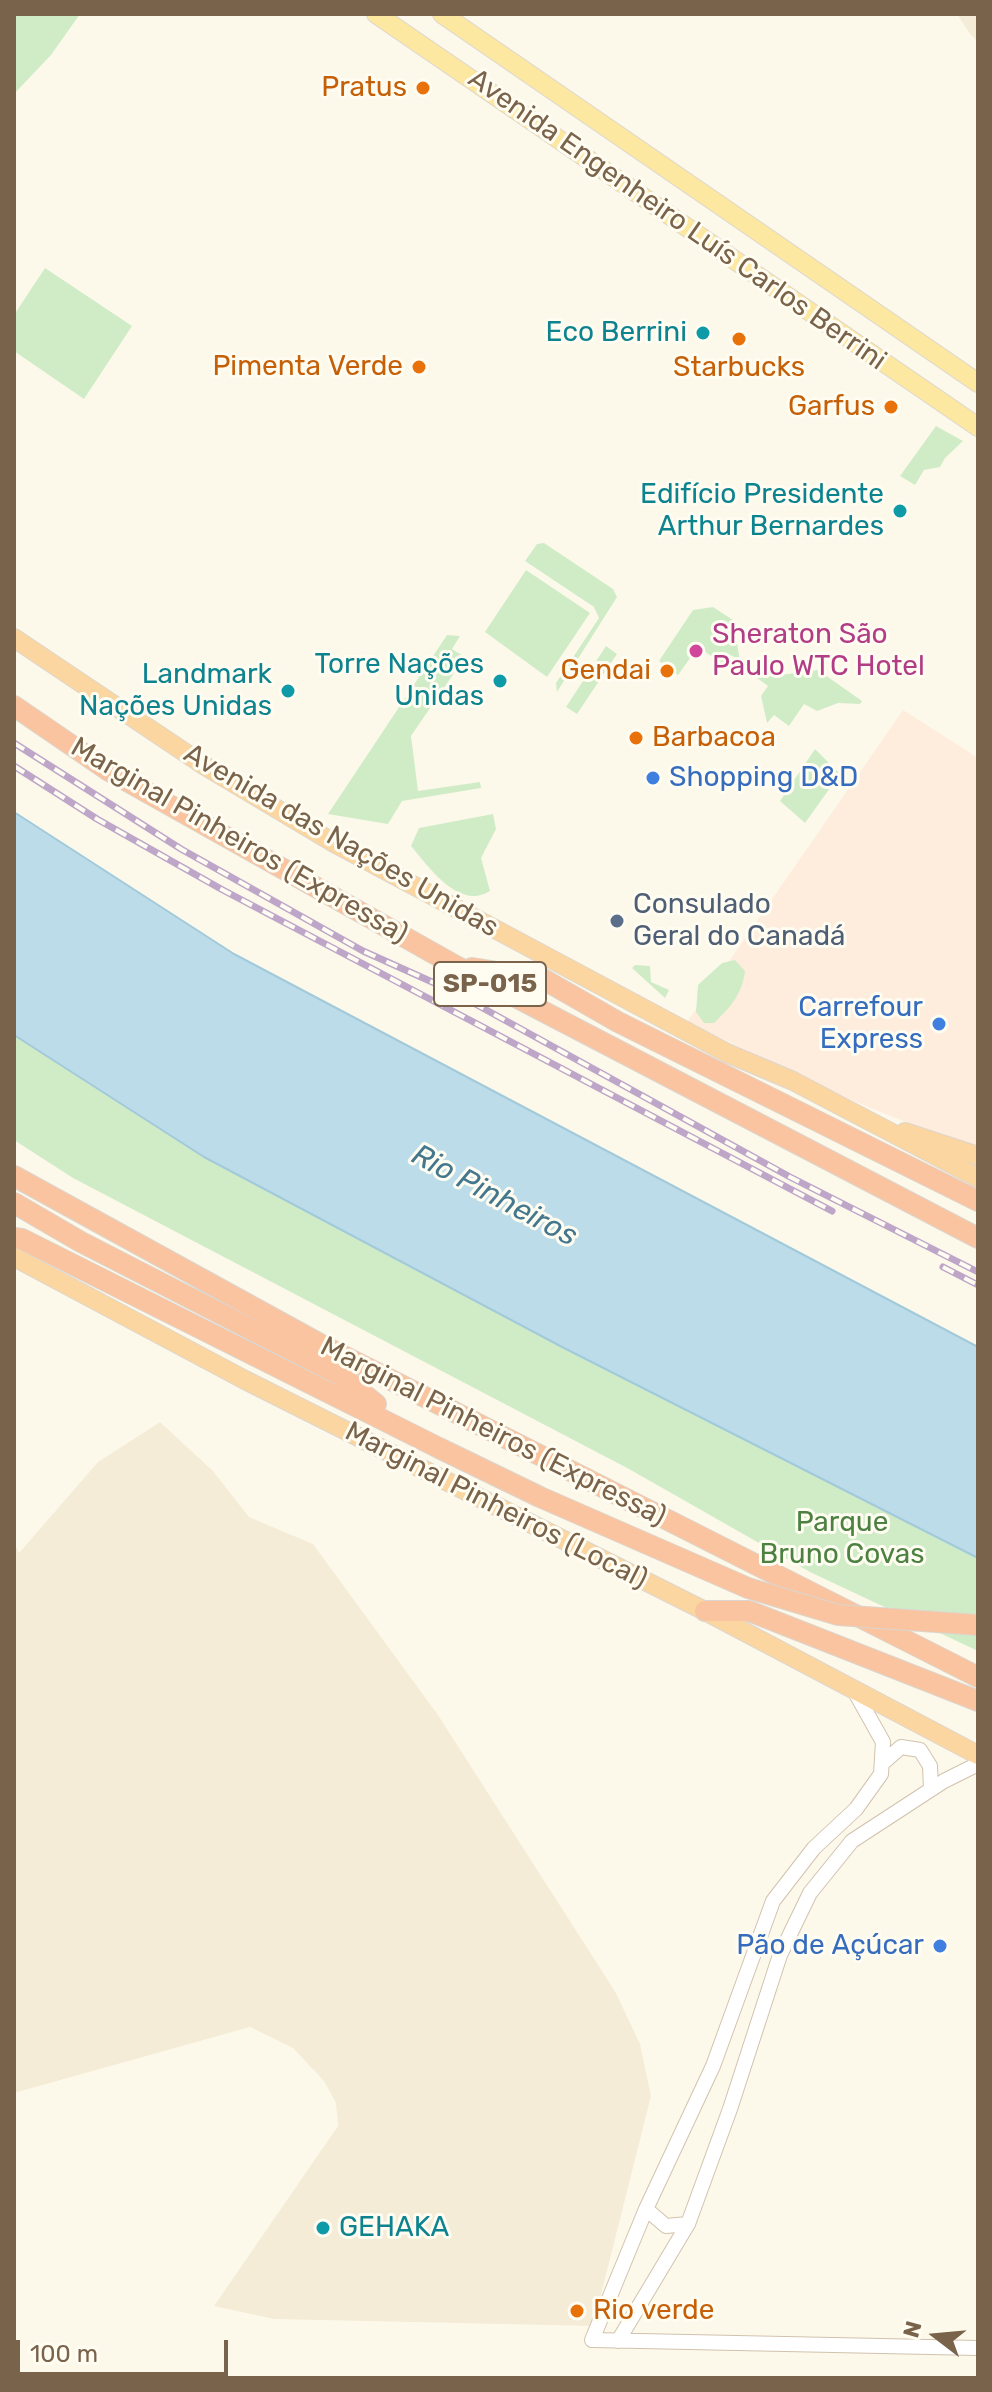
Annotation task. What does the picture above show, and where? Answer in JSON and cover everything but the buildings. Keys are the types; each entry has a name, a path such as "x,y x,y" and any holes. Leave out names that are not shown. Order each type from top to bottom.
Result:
{"highway":[{"name":"Avenida das Nações Unidas","path":"14,638 205,766 334,843 727,1053 793,1081 978,1178"},
{"name":"Marginal Pinheiros (Expressa)","path":"14,706 109,771 456,966 978,1238"},
{"path":"456,966 543,979 753,1089 978,1201"},
{"path":"871,1122 978,1156"},
{"name":"Marginal Pinheiros (Expressa)","path":"14,1176 358,1364 978,1677"},
{"path":"14,1203 81,1242 340,1375 404,1427"},
{"path":"14,1238 22,1239 404,1427 439,1448 554,1504 748,1588 838,1615 978,1625"},
{"name":"Marginal Pinheiros (Local)","path":"14,1257 245,1380 705,1611 978,1755"},
{"path":"705,1611 749,1611 978,1701"}],"main road":[{"name":"Avenida Engenheiro Luís Carlos Berrini","path":"376,14 978,427"},
{"name":"Avenida Engenheiro Luís Carlos Berrini","path":"442,14 978,383"}],"street":[{"path":"855,1692 881,1735 885,1761"},
{"path":"931,1789 930,1766 920,1750 901,1747 885,1761 873,1788 814,1848 773,1901 713,2066 646,2209 592,2340 978,2348"},
{"path":"618,2341 688,2224 732,2103 780,1955 810,1893 852,1841 931,1789 978,1764"},
{"path":"646,2209 666,2226 688,2224"}],"shaded area":[{"path":"957,14 978,14 978,42 970,34"},
{"path":"903,710 978,758 978,1151 856,1102 687,1022"},
{"path":"160,1422 213,1471 249,1517 313,1544 438,1715 616,1993 640,2044 651,2096 593,2326 274,2319 214,2306 338,2126 336,2103 324,2081 293,2048 250,2027 14,2093 14,1542 19,1553 98,1462"}],"green space":[{"path":"14,14 80,14 51,55 14,94"},
{"path":"45,268 132,326 84,399 14,351 14,315"},
{"path":"936,426 963,441 940,467 924,470 915,485 900,476"},
{"path":"544,543 613,589 617,597 557,692 556,683 599,618 594,607 525,561 537,544"},
{"path":"526,570 590,613 547,677 485,632"},
{"path":"713,607 733,620 740,661 731,655 724,665 698,647 678,675 659,661 693,610"},
{"path":"447,635 460,636 452,649 465,657 411,736 418,791 480,782 481,788 402,801 388,824 328,814"},
{"path":"606,646 617,654 577,714 566,707"},
{"path":"818,670 862,701 860,704 838,703 817,711 804,704 789,726 774,715 767,723 761,696 768,686 757,678"},
{"path":"815,749 840,774 805,823 780,801"},
{"path":"493,814 496,829 481,858 490,891 478,896 456,891 445,884 411,846 419,828"},
{"path":"735,960 745,971 738,993 714,1023 704,1023 696,1012 698,985 722,963"},
{"path":"635,965 650,966 651,982 669,990 665,998 632,968"},
{"name":"Parque Bruno Covas","path":"14,1035 204,1157 564,1348 978,1558 978,1651 810,1572 629,1469 73,1178 14,1140"}],"water":[{"name":"Rio Pinheiros","path":"14,812 234,954 978,1347 978,1558 564,1348 204,1157 14,1035"}],"railway":[{"path":"14,743 181,849 363,951 450,990 790,1177 978,1272"},
{"path":"14,766 97,819 221,889 832,1211"},
{"path":"943,1267 978,1285"}],"place":[{"name":"Pratus","path":"423,88"},
{"name":"Eco Berrini","path":"703,333"},
{"name":"Starbucks","path":"739,339"},
{"name":"Pimenta Verde","path":"419,367"},
{"name":"Garfus","path":"891,407"},
{"name":"Edifício Presidente Arthur Bernardes","path":"900,511"},
{"name":"Sheraton São Paulo WTC Hotel","path":"696,651"},
{"name":"Gendai","path":"667,671"},
{"name":"Torre Nações Unidas","path":"500,681"},
{"name":"Landmark Nações Unidas","path":"288,691"},
{"name":"Barbacoa","path":"636,738"},
{"name":"Shopping D&D","path":"653,778"},
{"name":"Consulado Geral do Canadá","path":"617,921"},
{"name":"Carrefour Express","path":"939,1024"},
{"name":"Pão de Açúcar","path":"940,1946"},
{"name":"GEHAKA","path":"323,2228"},
{"name":"Rio verde","path":"577,2311"}]}
